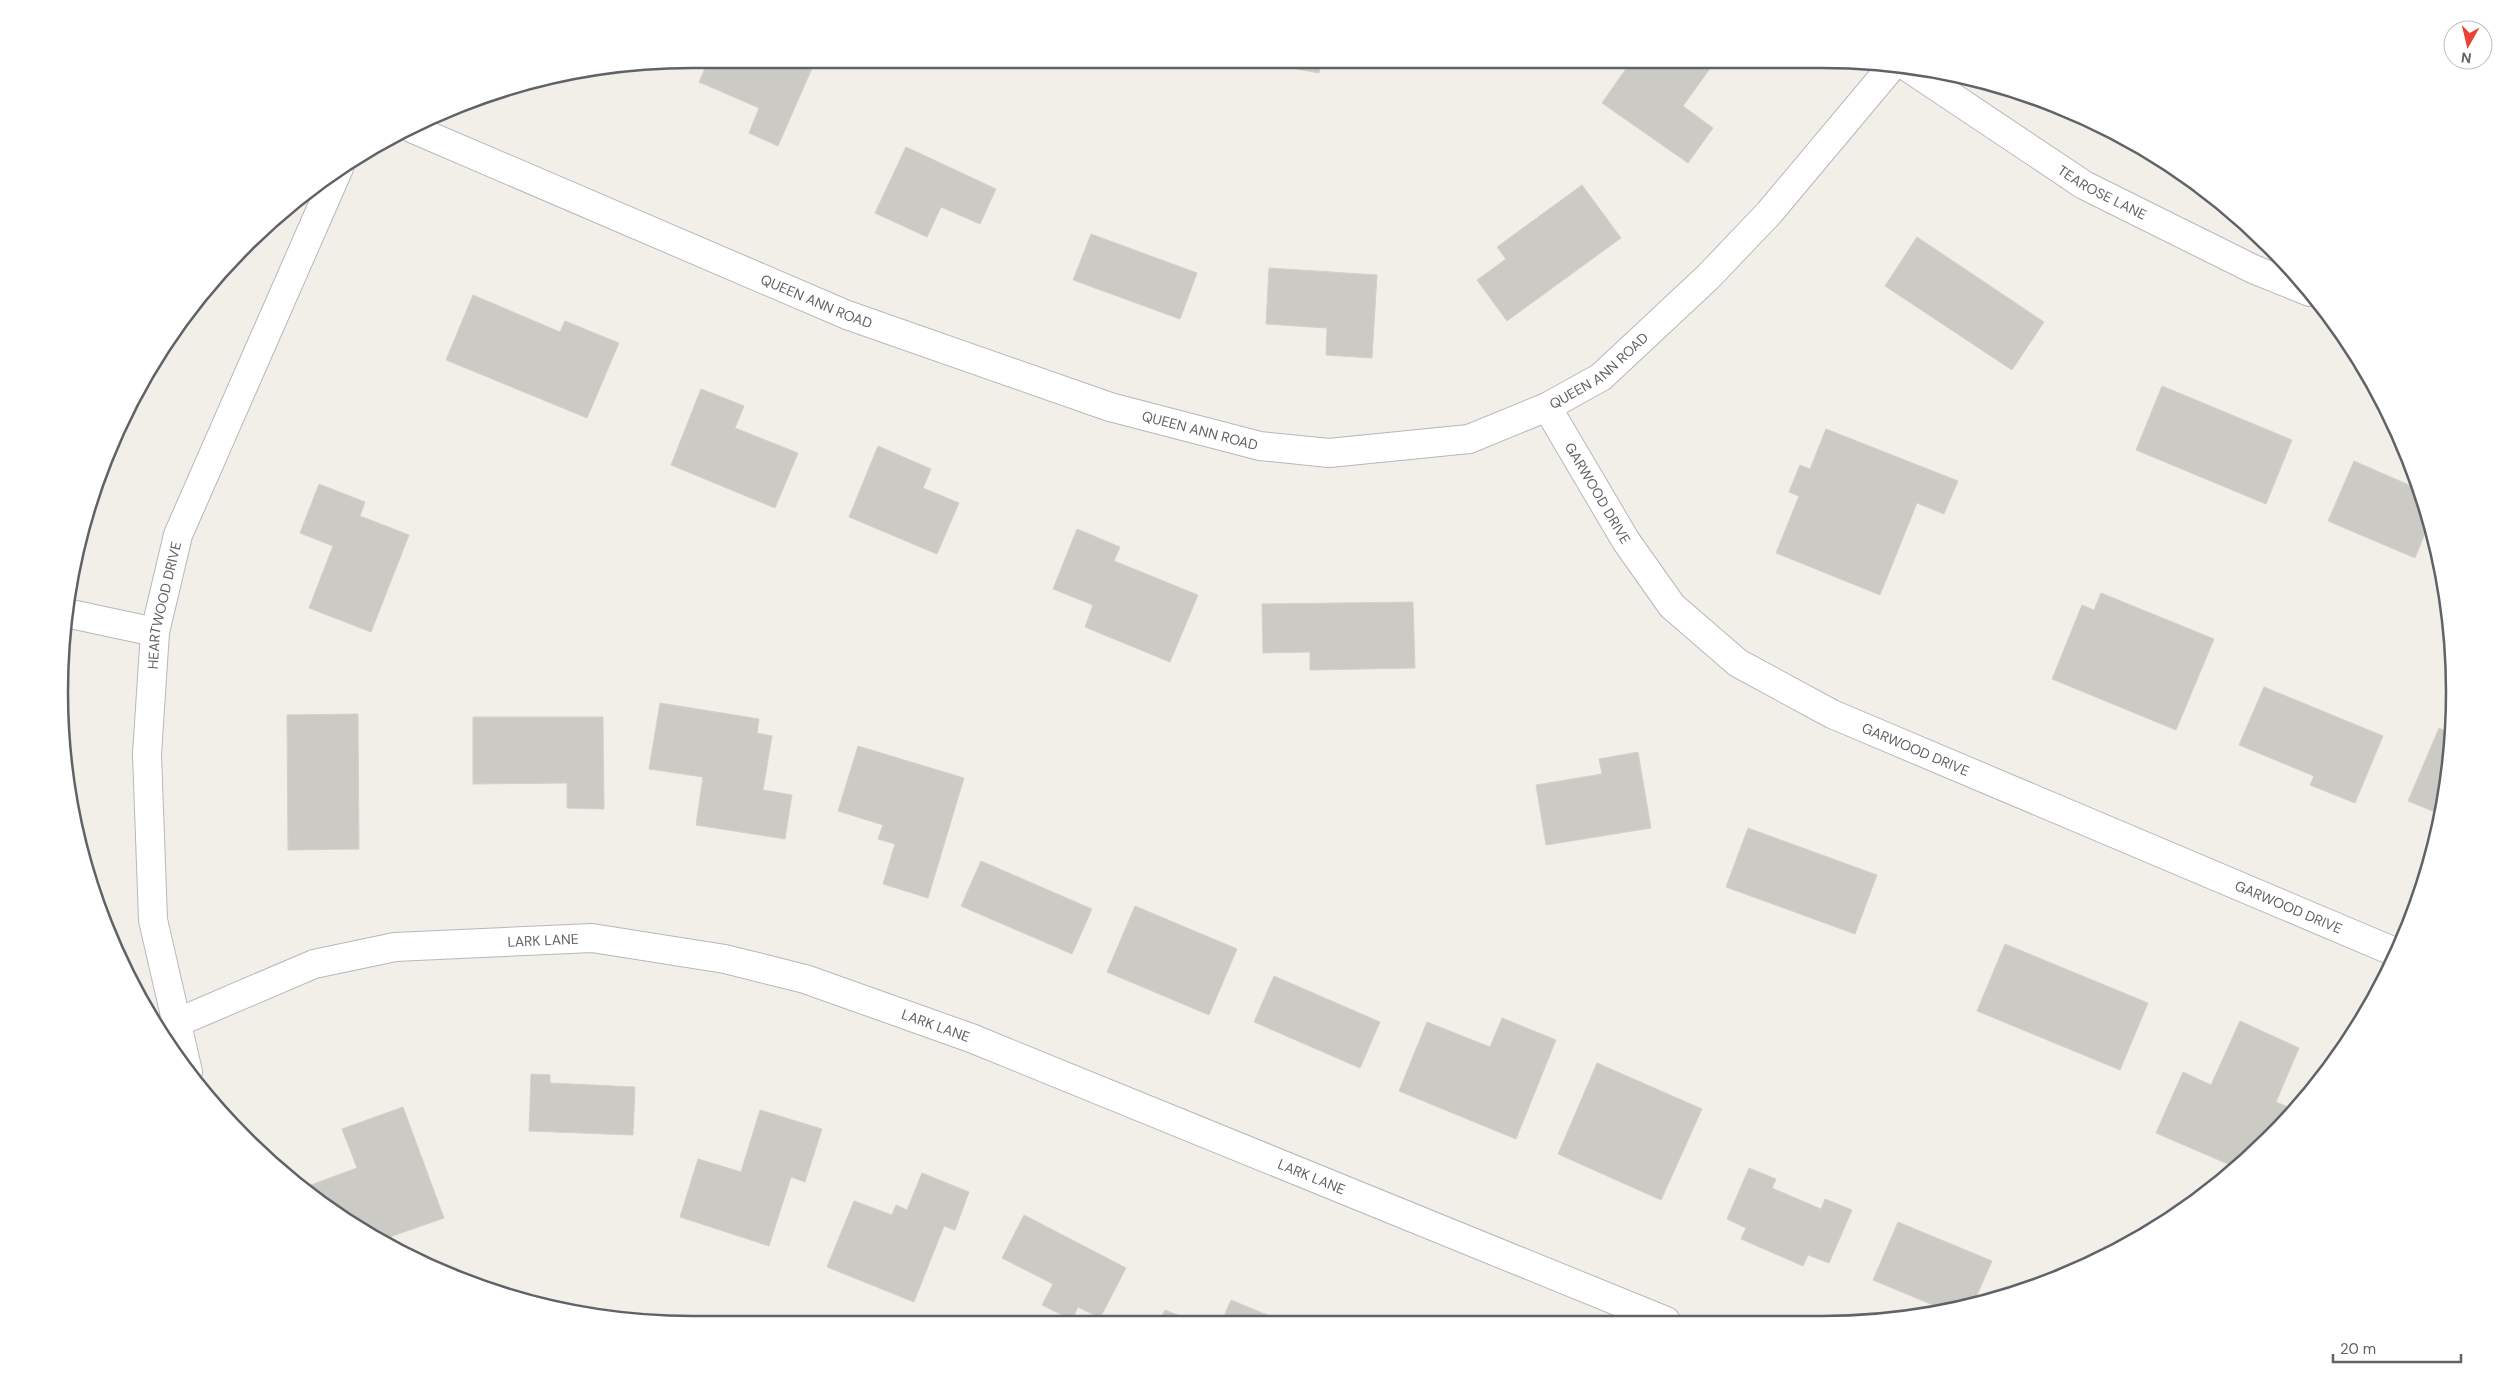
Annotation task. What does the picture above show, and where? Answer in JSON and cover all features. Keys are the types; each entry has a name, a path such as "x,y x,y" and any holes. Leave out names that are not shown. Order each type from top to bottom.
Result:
{"street":[{"name":"QUEEN ANN ROAD","path":"418,131 847,315 1110,407 1260,446 1329,453 1470,439 1547,407 1601,377 1708,278 1769,213 1888,71"},
{"name":"TEAROSE LANE","path":"1920,76 2084,185 2253,269 2296,286"},
{"name":"HEARTWOOD DRIVE","path":"184,1054 154,920 147,754 155,632 178,535 333,182"},
{"name":"GARWOOD DRIVE","path":"1547,407 1626,541 1672,606 1738,663 1832,714 2389,950"},
{"path":"73,614 155,632"},
{"name":"LARK LANE","path":"176,1022 314,964 395,947 592,938 725,959 805,978 971,1038 1654,1316"}],"building":[{"path":"705,68 812,68 778,146 749,133 759,108 699,82"},
{"path":"1290,68 1320,68 1319,73"},
{"path":"1626,68 1710,68 1683,106 1713,128 1688,163 1602,103"},
{"path":"906,147 996,189 980,224 941,207 927,237 875,213"},
{"path":"1582,185 1621,238 1507,321 1477,280 1506,259 1497,247"},
{"path":"1091,234 1197,273 1180,319 1073,280"},
{"path":"1917,237 2044,322 2012,370 1885,286"},
{"path":"1269,268 1377,275 1372,358 1326,355 1327,328 1266,324"},
{"path":"473,295 560,332 565,321 619,343 587,418 446,360"},
{"path":"2162,386 2292,440 2266,504 2136,450"},
{"path":"701,389 744,406 735,428 798,453 775,508 671,465"},
{"path":"1826,429 1958,481 1944,514 1917,503 1880,595 1776,553 1799,496 1789,492 1800,465 1810,469"},
{"path":"878,446 931,469 923,488 959,503 937,554 849,517"},
{"path":"2354,461 2410,485 2425,534 2415,558 2328,521"},
{"path":"319,484 365,502 360,516 409,535 371,632 309,608 333,546 300,533"},
{"path":"1077,529 1120,547 1114,561 1198,595 1170,662 1085,627 1093,605 1053,589"},
{"path":"2101,593 2214,639 2176,730 2052,679 2082,605 2094,610"},
{"path":"1413,602 1415,668 1310,670 1310,652 1263,653 1262,604"},
{"path":"2264,687 2383,736 2355,803 2310,785 2314,776 2239,745"},
{"path":"660,703 759,719 757,733 772,736 763,790 792,795 785,839 696,825 703,777 649,769"},
{"path":"358,714 359,849 288,850 287,715"},
{"path":"473,717 603,717 604,809 567,808 567,783 473,784"},
{"path":"2439,728 2444,730 2434,812 2408,801"},
{"path":"858,746 964,778 928,898 883,884 895,844 878,839 883,825 838,811"},
{"path":"1638,752 1651,828 1546,845 1536,785 1602,774 1599,759"},
{"path":"1748,828 1877,875 1855,934 1726,887"},
{"path":"981,861 1092,909 1072,954 961,906"},
{"path":"1135,906 1237,949 1209,1015 1107,972"},
{"path":"2005,944 2148,1003 2120,1070 1977,1011"},
{"path":"1274,976 1380,1022 1360,1068 1254,1022"},
{"path":"1502,1018 1556,1040 1516,1139 1399,1091 1427,1022 1490,1047"},
{"path":"2240,1021 2299,1048 2276,1102 2288,1107 2263,1134 2230,1165 2156,1133 2183,1072 2211,1085"},
{"path":"1597,1063 1702,1109 1661,1200 1558,1154"},
{"path":"531,1074 550,1075 550,1083 635,1087 633,1135 529,1131"},
{"path":"403,1107 444,1218 388,1237 345,1211 310,1185 357,1168 342,1129"},
{"path":"760,1110 822,1129 805,1182 791,1177 769,1246 680,1217 698,1159 741,1172"},
{"path":"1749,1168 1776,1179 1772,1188 1821,1209 1825,1199 1852,1210 1829,1263 1808,1255 1803,1266 1741,1239 1746,1228 1727,1219"},
{"path":"922,1173 969,1192 955,1230 944,1226 914,1302 827,1267 854,1201 892,1215 896,1205 907,1210"},
{"path":"1024,1215 1126,1268 1101,1316 1096,1316 1078,1307 1074,1316 1064,1316 1042,1305 1053,1284 1002,1258"},
{"path":"1898,1222 1992,1261 1976,1297 1943,1305 1932,1307 1933,1305 1873,1280"},
{"path":"1231,1300 1270,1316 1224,1316"},
{"path":"1165,1310 1180,1316 1162,1316"}]}
